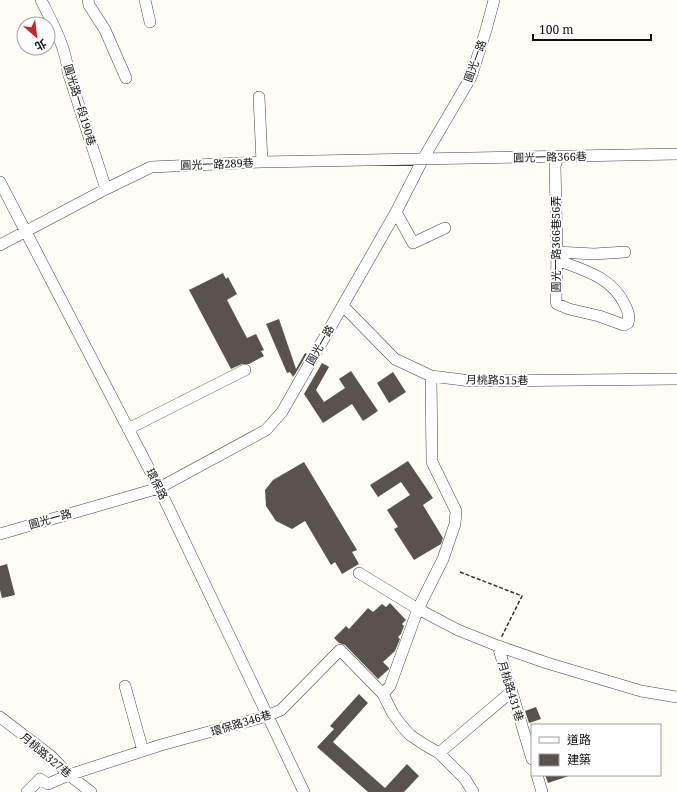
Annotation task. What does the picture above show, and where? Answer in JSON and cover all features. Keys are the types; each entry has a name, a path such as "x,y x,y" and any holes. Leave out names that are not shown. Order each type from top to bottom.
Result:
{"street":[{"name":"圓光路一段190巷","path":"40,0 54,27 67,62 68,72 106,189"},
{"path":"88,0 89,5 105,30 126,78"},
{"path":"145,0 150,22"},
{"name":"圓光一路","path":"0,534 159,488 266,430 282,412 396,212 423,159 471,77 494,0"},
{"path":"259,97 262,162"},
{"name":"圓光一路366巷","path":"423,159 677,154"},
{"name":"圓光一路366巷56弄","path":"557,256 602,278 613,286 629,312 628,323 624,325 568,308 556,302 557,256 555,166 558,156"},
{"name":"圓光一路289巷","path":"0,245 151,167 262,162 423,159"},
{"name":"環保路","path":"0,182 159,488 304,792"},
{"path":"396,212 413,243 445,228"},
{"path":"557,256 625,252"},
{"name":"月桃路515巷","path":"343,306 394,359 431,376 471,381 677,379"},
{"path":"128,429 245,370"},
{"path":"431,376 432,462 456,511 455,524 443,559 418,609 390,686 383,694 393,714 402,726 425,746 439,753 465,780 473,792"},
{"path":"359,573 418,609 458,630 498,646 640,691 677,697"},
{"name":"月桃路431巷","path":"498,646 531,756"},
{"name":"環保路346巷","path":"27,792 40,779 48,784 69,775 143,751 267,716 281,710 340,650 383,694"},
{"path":"125,686 143,751"},
{"path":"439,753 511,692"},
{"name":"月桃路327巷","path":"0,717 51,756 69,775 91,792"},
{"path":"537,776 542,792"}],"path":[{"path":"460,572 522,596 498,646"}],"building":[{"path":"223,273 226,279 228,277 237,294 227,300 247,338 256,334 264,350 261,351 264,356 249,364 242,364 231,369 189,290"},
{"path":"279,319 296,369 305,353 307,354 293,377 290,372 287,373 266,324"},
{"path":"322,363 329,367 316,390 324,402 345,388 339,379 351,371 378,411 363,421 352,404 323,423 304,394"},
{"path":"393,372 406,392 389,403 377,383"},
{"path":"408,461 433,498 423,505 443,538 441,544 414,560 394,529 398,527 387,510 410,495 401,482 378,497 370,485"},
{"path":"304,462 357,550 352,552 359,564 342,574 335,562 331,565 305,521 292,529 276,521 266,506 265,490 273,480"},
{"path":"7,564 15,595 2,598 0,590 0,566"},
{"path":"390,603 406,620 402,624 404,626 398,637 400,639 395,651 383,662 389,669 378,679 345,645 339,643 334,638 346,626 349,629 368,608 373,612 382,604 386,607"},
{"path":"359,694 368,703 333,742 385,788 407,764 419,776 404,792 368,792 317,747 334,729 330,726"},
{"path":"536,707 541,719 529,723 525,711"},
{"path":"545,776 569,776 548,783"}]}
